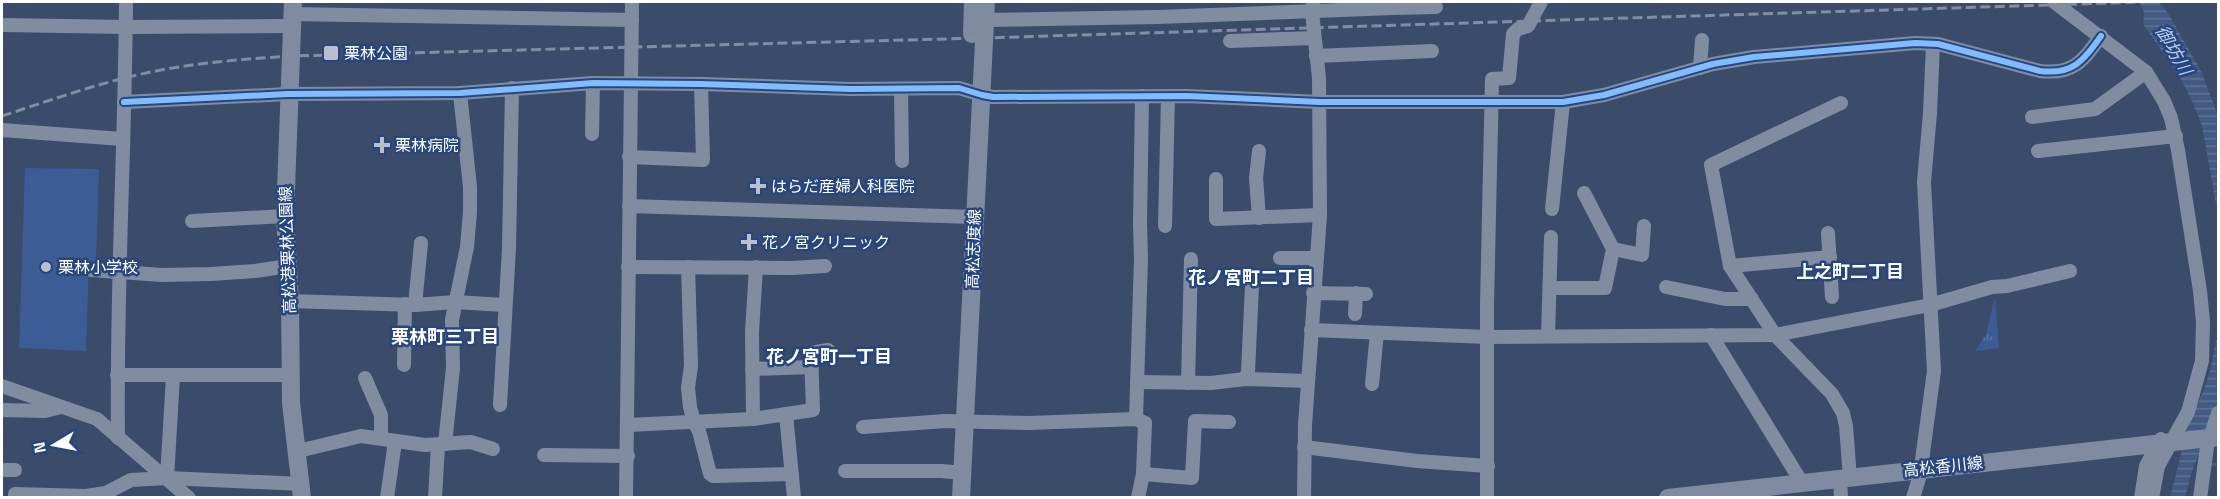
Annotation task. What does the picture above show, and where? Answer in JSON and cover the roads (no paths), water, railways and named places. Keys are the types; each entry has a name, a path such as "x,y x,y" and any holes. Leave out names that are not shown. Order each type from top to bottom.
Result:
{"main road":[{"name":"高松志度線","path":"961,498 957,472 975,93 973,2"},
{"name":"高松志度線","path":"975,93 985,11"},
{"name":"高松港栗林公園線","path":"292,14 285,216 290,302 289,375 293,428 302,491"},
{"name":"高松香川線","path":"1668,498 1724,494 1921,468 2212,438"},
{"name":"高松志度線","path":"949,498 957,472"}],"street":[{"path":"118,438 118,272 126,2"},
{"path":"626,498 632,2"},
{"path":"1487,498 1487,305 1492,79 1509,78 1512,34 1528,26 1541,2"},
{"path":"2054,2 2146,72 2164,101 2176,136 2203,322 2202,361 2187,412 2168,430 2170,443 2158,466 2152,498"},
{"path":"985,11 1158,17 1313,7 1393,5 1436,7"},
{"path":"1304,498 1304,447 1315,258 1320,215 1320,102 1313,7"},
{"path":"2,25 126,27 292,14 632,20"},
{"path":"124,102 288,94 460,93 593,83 850,89 959,88 975,93 1320,102 1563,102 1604,95 1700,68 1754,57 1915,43 1933,44 2040,71 2057,73 2076,65 2101,36"},
{"path":"1230,41 1314,38"},
{"path":"1700,68 1702,40"},
{"path":"1912,498 1921,468 1934,371 1924,182 1931,105 1933,44"},
{"path":"1316,56 1432,51"},
{"path":"2032,117 2095,109 2146,72"},
{"path":"592,134 593,83"},
{"path":"629,157 704,160 701,84"},
{"path":"500,405 509,248 512,88"},
{"path":"901,88 902,161"},
{"path":"435,498 452,377 452,320 467,247 470,212 470,187 460,93"},
{"path":"1136,419 1141,258 1142,96"},
{"path":"1165,226 1168,97"},
{"path":"1552,209 1563,102"},
{"path":"1841,103 1711,165 1730,266 1775,335 1832,394 1843,413 1846,426 1845,478 1841,498"},
{"path":"2,130 122,139"},
{"path":"2038,151 2176,136"},
{"path":"1259,151 1256,178 1259,218"},
{"path":"1216,178 1216,219 1320,215"},
{"path":"1550,288 1605,288 1613,249 1584,193"},
{"path":"629,206 969,216"},
{"path":"192,221 285,216"},
{"path":"1613,249 1642,255 1644,226"},
{"path":"1828,233 1832,297"},
{"path":"1548,336 1551,237"},
{"path":"404,365 410,305 421,243"},
{"path":"1730,266 1830,257"},
{"path":"1280,258 1315,258"},
{"path":"1188,383 1191,259"},
{"path":"90,270 162,275 212,274 288,266"},
{"path":"628,267 825,266"},
{"path":"688,267 691,366 688,388 694,422 699,431 710,474 713,476 792,474"},
{"path":"753,419 752,369 756,267"},
{"path":"1311,330 1488,337 1775,335 1930,305 1992,287 2007,286 2070,272"},
{"path":"1245,379 1248,372 1252,286"},
{"path":"1666,287 1725,299 1752,299"},
{"path":"1313,293 1361,294 1355,314"},
{"path":"290,302 410,305 455,302 504,305"},
{"path":"1372,384 1377,333"},
{"path":"1711,335 1802,483"},
{"path":"627,425 753,419 813,410 811,353 828,350"},
{"path":"752,369 812,367"},
{"path":"117,375 289,375"},
{"path":"167,478 173,376"},
{"path":"365,378 381,415 388,440 387,498"},
{"path":"1137,382 1211,384 1245,379 1308,381"},
{"path":"2,386 98,419 189,498"},
{"path":"2,410 45,411 61,407"},
{"path":"2200,498 2218,413"},
{"path":"786,414 794,498"},
{"path":"863,427 960,422 1029,423 1136,419 1145,423 1143,474 1138,498"},
{"path":"1143,474 1192,478 1195,421 1229,422"},
{"path":"298,451 361,436 441,444 471,442 493,449"},
{"path":"2141,498 2146,466 2170,443"},
{"path":"1304,447 1417,461 1488,466"},
{"path":"544,455 628,456"},
{"path":"846,471 957,472"},
{"path":"15,498 15,494 86,496 106,494 131,480 167,478 302,491"}],"water":[{"name":"御坊川","path":"2140,2 2159,2 2168,13 2202,73 2218,116 2218,208 2202,126 2180,77 2143,24 2144,13"},
{"path":"2218,337 2218,406 2192,471 2185,497 2170,498 2188,426 2205,387"}],"waterway":[{"path":"2208,465 2218,464"}],"railway":[{"path":"2,116 81,90 141,74 209,63 290,56 984,38 2144,2"}],"place":[{"name":"栗林公園","path":"331,53"},
{"name":"栗林病院","path":"382,145"},
{"name":"はらだ産婦人科医院","path":"758,186"},
{"name":"花ノ宮クリニック","path":"749,242"},
{"name":"栗林小学校","path":"46,267"}],"district":[{"name":"上之町二丁目","path":"1850,271"},
{"name":"花ノ宮町二丁目","path":"1251,277"},
{"name":"栗林町三丁目","path":"445,336"},
{"name":"花ノ宮町一丁目","path":"829,356"}]}
